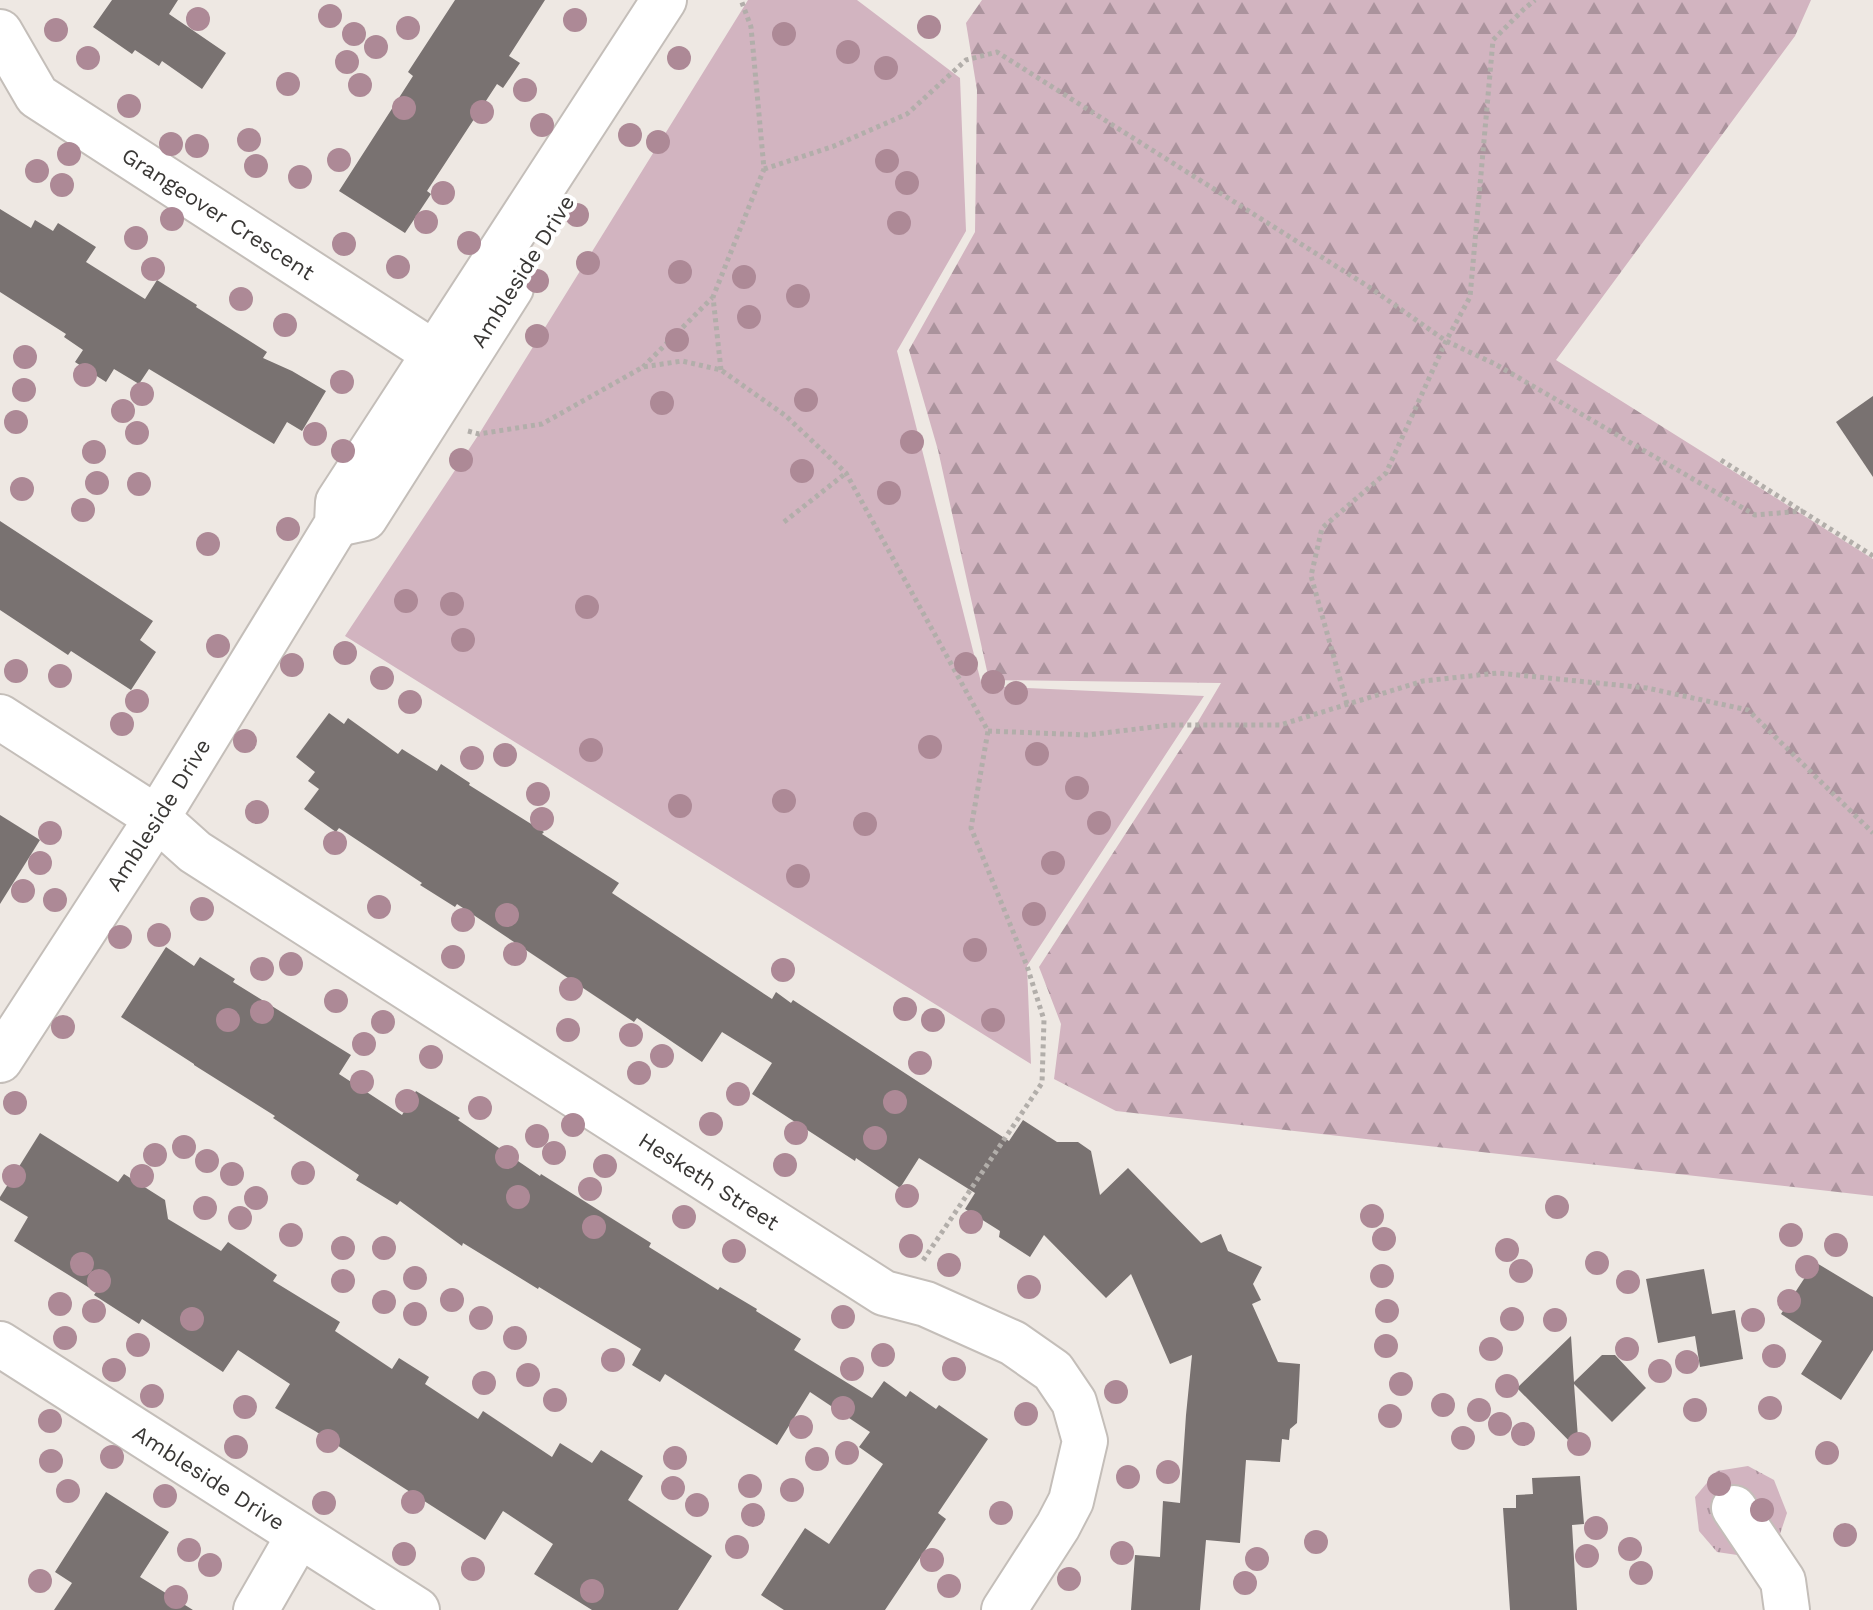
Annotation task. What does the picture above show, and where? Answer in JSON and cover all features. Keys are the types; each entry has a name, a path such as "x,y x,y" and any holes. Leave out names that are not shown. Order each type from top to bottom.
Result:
{"street":[{"path":"0,7 3,0"},
{"name":"Ambleside Drive","path":"0,1060 157,818 337,513 447,361 618,94 664,0"},
{"name":"Ambleside Drive","path":"618,94 695,0"},
{"name":"Grangeover Crescent","path":"0,32 37,96 447,361"},
{"name":"Hesketh Street","path":"0,717 157,818 195,852 884,1293 926,1304 1013,1343 1053,1371 1074,1402 1085,1441 1071,1501 1004,1610"},
{"name":"Ambleside Drive","path":"0,1344 417,1610"},
{"path":"1734,1508 1783,1581 1787,1610"},
{"path":"256,1610 299,1535"}],"path":[{"path":"465,430 479,434 542,424 643,367 713,297 764,169 751,27 741,0"},
{"path":"1347,704 1311,576 1322,528 1386,473 1446,341 1470,297 1493,40 1535,0"},
{"path":"764,169 834,146 907,114 966,60 997,52 1369,287 1446,341 1495,364 1755,515 1803,511"},
{"path":"713,297 721,370"},
{"path":"643,367 682,361 721,370 786,416 846,473 988,731 971,828 1027,966 1044,1020 1042,1083 922,1262 884,1293"},
{"path":"1721,460 1873,556"},
{"path":"784,522 846,473"},
{"path":"988,731 1088,735 1169,725 1280,725 1423,681 1498,673 1647,688 1748,710 1873,833"}],"green space":[{"path":"748,0 857,0 960,78 966,231 897,351 982,686 1204,696 1027,966 1031,1064 345,636 479,434"},
{"path":"982,0 1811,0 1795,36 1556,360 1873,559 1873,1196 1116,1111 1054,1079 1061,1024 1039,967 1221,683 989,680 938,450 909,350 975,232 977,90 966,23"},
{"path":"1748,1466 1774,1480 1787,1513 1777,1543 1744,1556 1717,1552 1699,1531 1695,1497 1717,1471"}],"building":[{"path":"112,0 178,0 169,14 226,53 202,89 162,61 159,66 135,50 132,54 93,27"},
{"path":"455,0 545,0 509,56 520,63 503,88 497,84 427,191 431,194 405,233 339,191 413,76 408,72"},
{"path":"0,209 31,228 35,220 53,231 58,223 96,247 86,262 145,299 157,280 267,352 263,358 326,391 302,431 287,422 274,444 149,369 139,384 114,369 106,382 75,362 83,350 64,337 66,334 0,292"},
{"path":"1873,396 1873,477 1836,422"},
{"path":"0,521 153,621 140,640 156,652 131,690 71,651 68,655 0,610"},
{"path":"329,713 344,724 348,718 398,754 402,749 437,771 441,764 619,883 612,893 772,999 776,992 791,1003 793,1000 1009,1141 1023,1120 1057,1142 1078,1142 1091,1151 1100,1195 1128,1168 1201,1243 1221,1234 1228,1251 1262,1267 1253,1284 1261,1300 1252,1304 1278,1362 1300,1364 1297,1423 1290,1429 1289,1440 1282,1439 1280,1462 1246,1460 1240,1543 1206,1540 1200,1610 1131,1610 1135,1555 1160,1557 1163,1501 1180,1503 1192,1355 1170,1364 1131,1274 1106,1298 1044,1235 1030,1257 999,1237 1000,1231 965,1209 975,1193 919,1158 900,1188 752,1094 772,1063 722,1032 702,1062 637,1018 634,1022 457,904 455,907 420,885 422,883 339,828 336,832 304,809 319,789 308,781 315,772 296,757"},
{"path":"0,815 40,840 0,904"},
{"path":"166,947 194,966 200,957 235,979 233,982 351,1055 339,1074 402,1115 416,1091 460,1118 458,1120 540,1176 651,1243 649,1247 718,1290 720,1287 757,1309 801,1339 794,1350 872,1398 884,1381 906,1397 910,1391 936,1409 939,1405 988,1439 938,1513 946,1519 885,1610 784,1610 761,1595 805,1528 829,1544 883,1464 859,1447 870,1432 810,1392 777,1445 665,1374 660,1382 632,1365 641,1349 463,1243 462,1246 400,1201 397,1205 356,1180 359,1175 273,1118 275,1116 121,1017"},
{"path":"40,1133 118,1182 124,1174 165,1200 168,1219 221,1251 228,1242 277,1275 273,1281 340,1322 335,1331 392,1369 399,1358 429,1377 425,1384 478,1419 483,1411 552,1457 560,1443 592,1463 601,1450 643,1476 628,1500 712,1556 678,1610 592,1610 534,1574 553,1544 503,1511 485,1540 275,1408 290,1384 238,1350 223,1372 142,1319 139,1324 94,1295 96,1292 14,1241 28,1217 0,1200 0,1197"},
{"path":"1815,1262 1873,1297 1873,1350 1841,1400 1801,1374 1822,1341 1781,1314"},
{"path":"1704,1269 1712,1314 1735,1310 1743,1359 1700,1367 1695,1336 1658,1343 1646,1279"},
{"path":"1571,1336 1574,1382 1602,1355 1615,1355 1646,1388 1612,1422 1574,1384 1579,1451 1517,1388"},
{"path":"1580,1476 1584,1524 1572,1525 1577,1610 1510,1610 1503,1508 1516,1508 1516,1495 1533,1494 1532,1478"},
{"path":"106,1492 169,1532 140,1577 193,1610 54,1610 72,1583 55,1572"}]}
